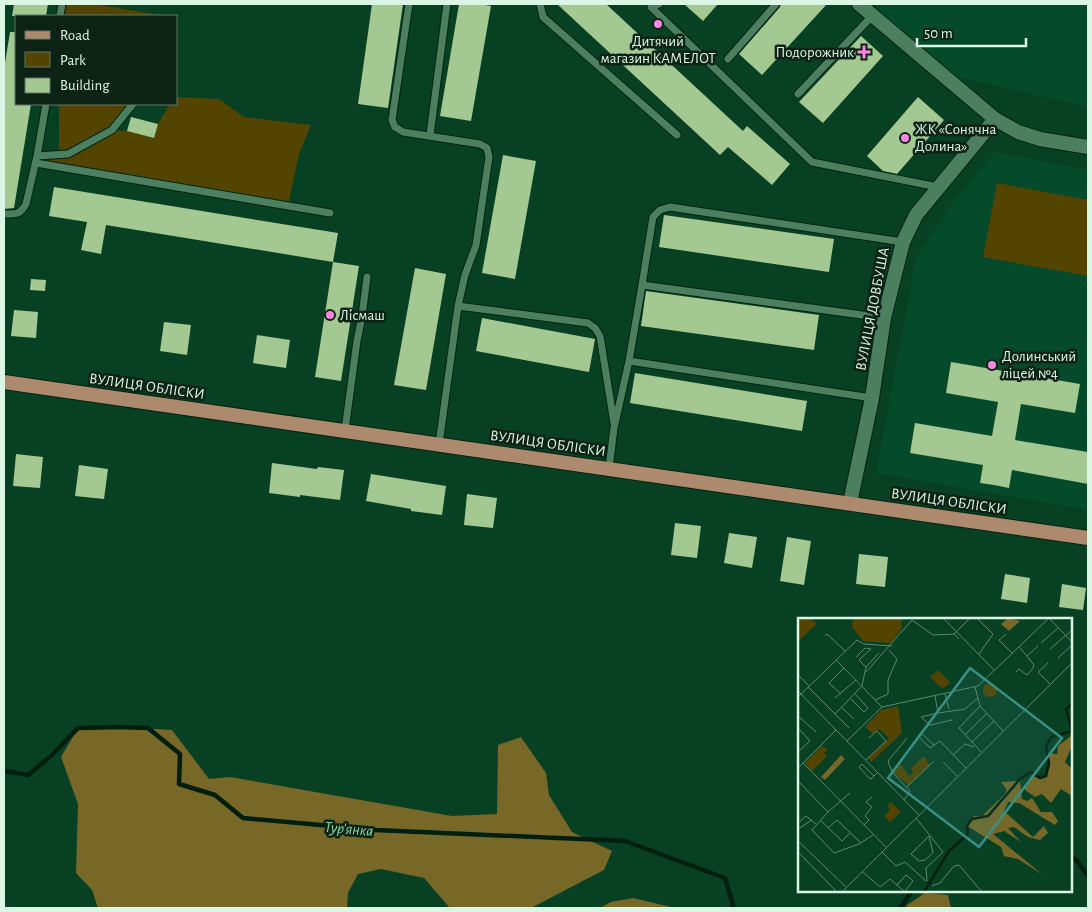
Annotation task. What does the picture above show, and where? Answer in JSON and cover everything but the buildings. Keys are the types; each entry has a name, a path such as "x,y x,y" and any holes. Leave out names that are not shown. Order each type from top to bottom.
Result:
{"main road":[{"name":"ВУЛИЦЯ ОБЛІСКИ","path":"4,382 1088,538"}],"street":[{"path":"859,4 995,119 1018,132 1088,147"},
{"name":"ВУЛИЦЯ ДОВБУША","path":"850,503 872,398 884,318 903,242 916,215 995,119"}],"lane":[{"path":"409,4 392,120 395,127 403,132 480,144 487,148 489,157 476,245 465,275 458,306 440,444"},
{"path":"430,136 447,4"},
{"path":"540,4 543,17 677,135"},
{"path":"649,5 658,4"},
{"path":"728,59 776,4"},
{"path":"649,5 812,162 938,188"},
{"path":"798,94 873,15"},
{"path":"4,214 15,214 22,211 26,204 37,160 46,105"},
{"path":"37,160 68,154 112,130 132,105"},
{"path":"37,160 330,213"},
{"path":"609,468 614,428 629,361 653,217 660,210 670,207 903,242"},
{"path":"345,430 367,277"},
{"path":"642,285 884,318"},
{"path":"458,306 588,323 595,328 600,336 614,428"},
{"path":"629,361 872,398"}],"shaded area":[{"path":"874,4 1088,4 1088,107 935,72"},
{"name":"Долинський ліцей №4","path":"995,152 1088,170 1088,510 876,473 916,258 952,203"},
{"path":"119,727 172,730 209,779 230,777 452,816 497,814 498,745 521,737 546,773 549,795 572,832 612,851 604,870 531,908 450,908 424,878 381,869 358,874 348,893 347,908 98,908 92,890 76,873 78,804 61,757 78,728"},
{"path":"925,893 948,895 951,908 906,908 907,905"},
{"path":"633,898 675,908 600,908 611,902"}],"green space":[{"path":"62,4 94,4 154,14 154,15 60,15"},
{"path":"178,97 219,99 244,117 311,125 299,154 288,205 36,163 37,156 60,154 58,105 132,105 112,130 127,131 154,138 158,124 169,105 178,105"},
{"path":"997,183 1088,200 1088,276 983,257"}],"waterway":[{"name":"Тур'янка","path":"4,771 28,775 51,756 78,728 148,728 180,754 179,784 215,795 243,818 376,830 625,841 725,878 733,908"},
{"name":"Тур'янка","path":"1072,857 1088,876"},
{"name":"Тур'янка","path":"900,908 911,892"}],"place":[{"name":"Дитячий магазин КАМЕЛОТ","path":"658,24"},
{"name":"Подорожник","path":"864,52"},
{"name":"ЖК «Сонячна Долина»","path":"905,138"},
{"name":"Лісмаш","path":"330,315"},
{"name":"Долинський ліцей №4","path":"992,365"}]}
